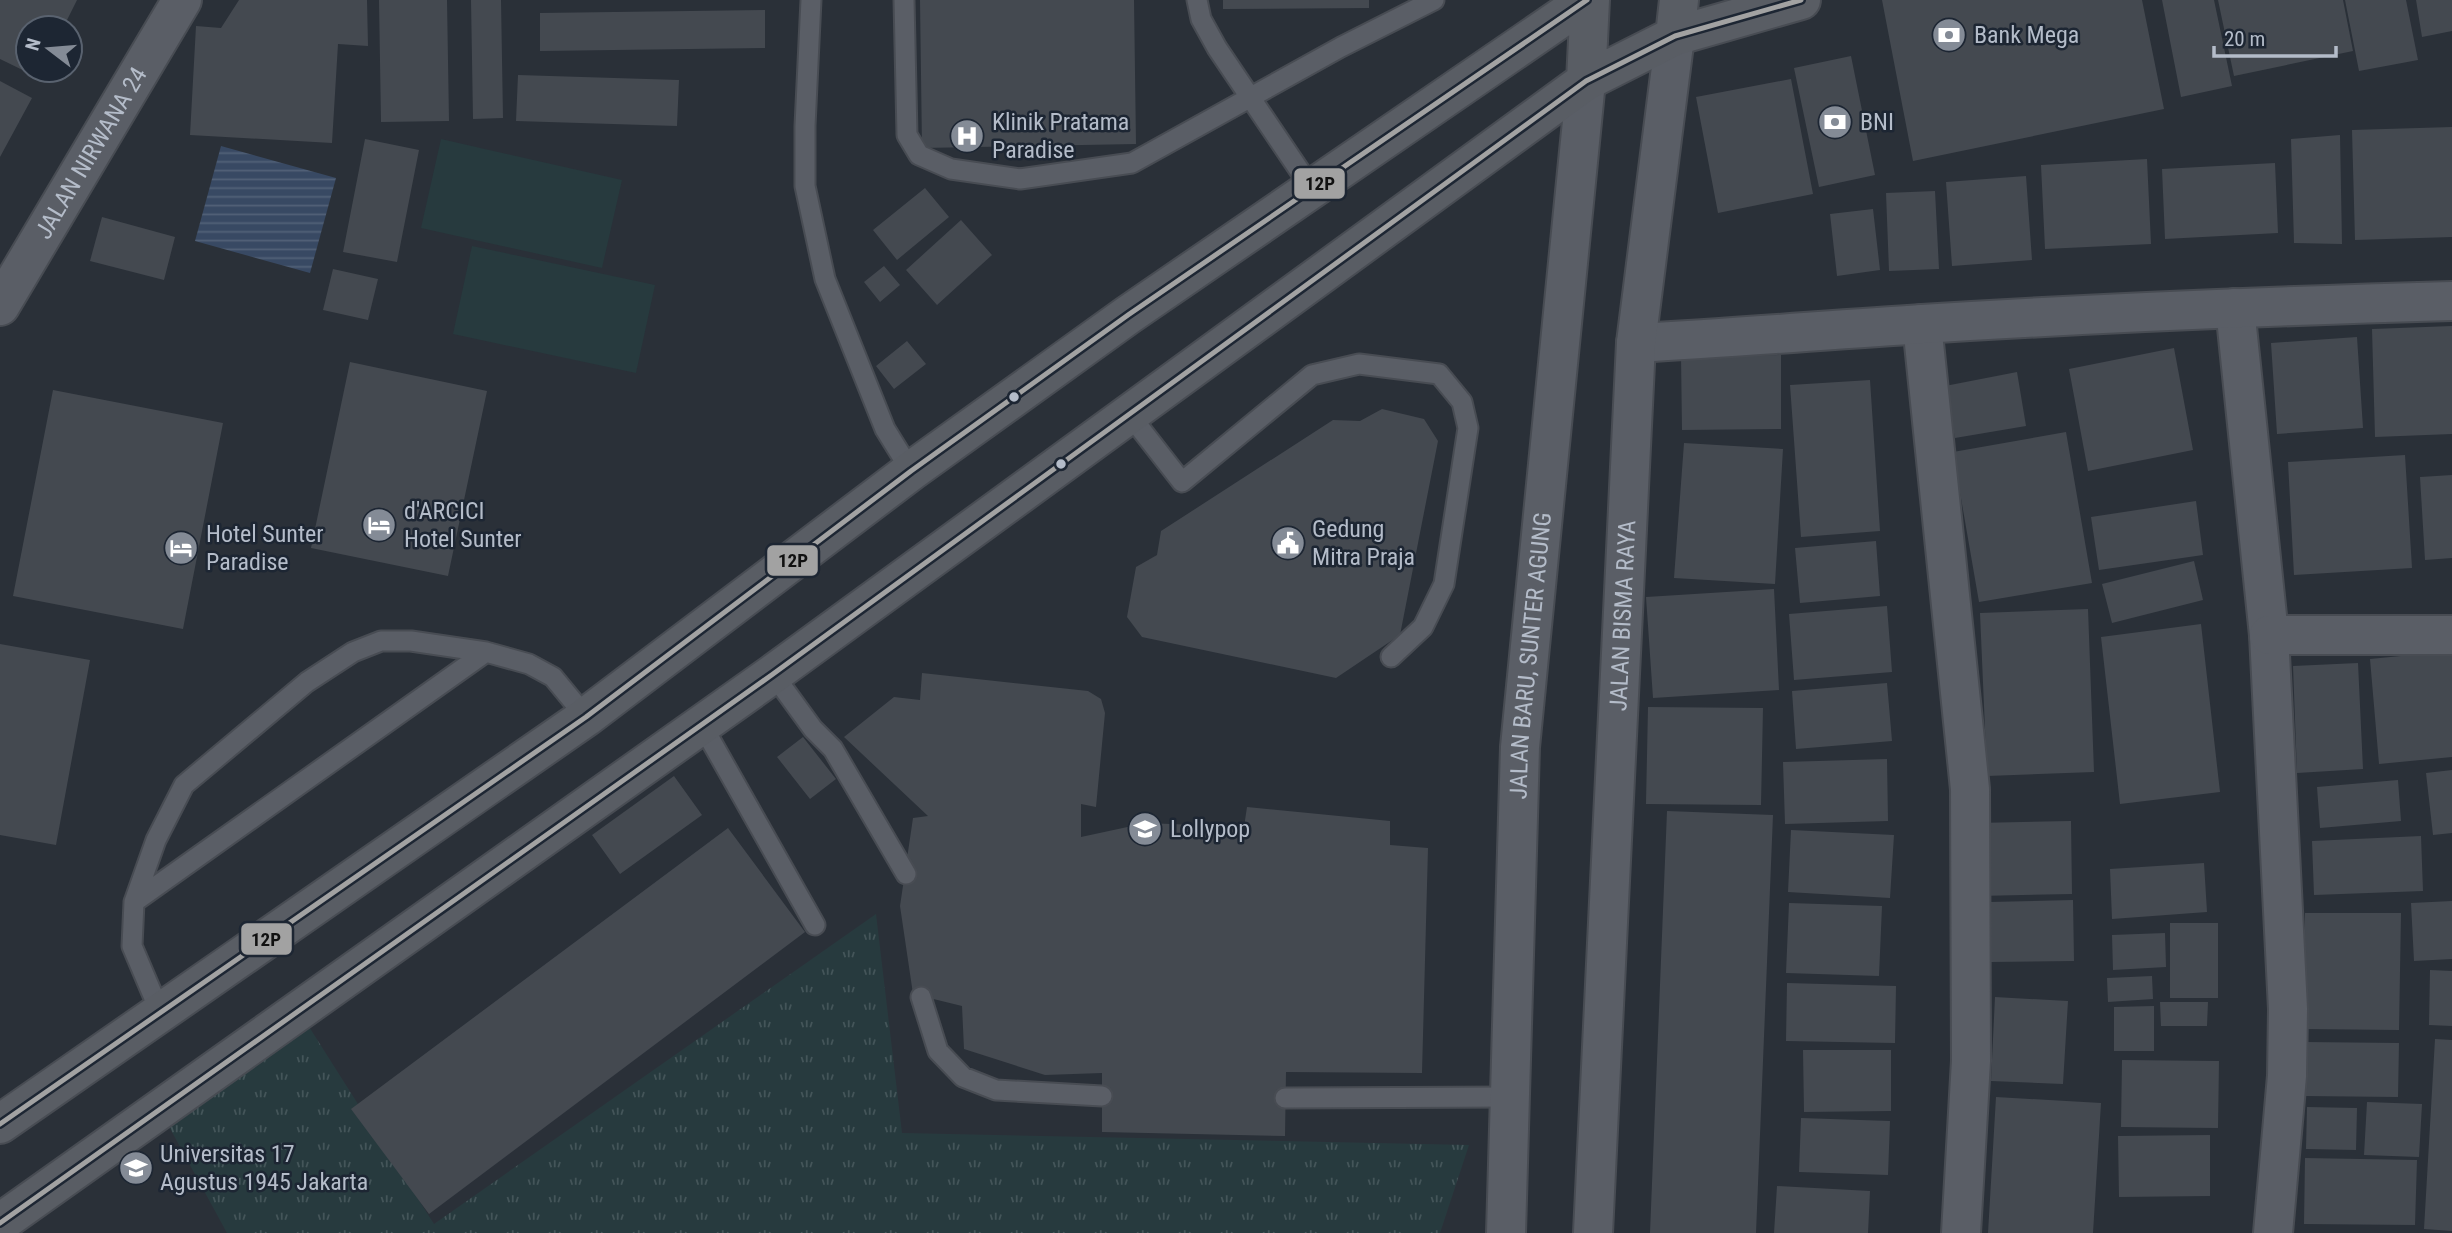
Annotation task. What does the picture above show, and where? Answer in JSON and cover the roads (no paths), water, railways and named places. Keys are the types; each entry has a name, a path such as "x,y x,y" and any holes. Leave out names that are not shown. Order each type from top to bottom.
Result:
{"street":[{"path":"1586,81 1589,0"},
{"path":"0,1124 586,717 911,471 1128,315 1589,0"},
{"path":"0,1223 773,674 1586,81 1677,18 1801,0"},
{"name":"JALAN NIRWANA 24","path":"0,306 13,254 178,1"},
{"name":"JALAN BISMA RAYA","path":"1593,1233 1636,343 1677,18"},
{"name":"JALAN BARU, SUNTER AGUNG","path":"1506,1233 1520,747 1586,81"},
{"path":"1636,343 1922,324 2235,308 2452,301"},
{"path":"2235,308 2269,635 2288,1009 2287,1076 2273,1233"},
{"path":"1922,324 1970,789 1970,1061 1961,1233"},
{"path":"2269,635 2452,635"}],"lane":[{"path":"811,0 804,186 825,279 885,429 911,471"},
{"path":"904,0 907,135 919,155 951,169 1020,179 1132,163 1341,47 1434,0"},
{"path":"1197,0 1201,19 1217,48 1312,189"},
{"path":"1129,414 1182,482 1312,375 1359,364 1439,374 1462,402 1468,428 1444,584 1423,627 1391,657"},
{"path":"160,1012 132,946 134,902 156,840 184,785 307,682 353,652 381,641 411,641 486,652 529,664 553,677 586,717"},
{"path":"134,902 486,652"},
{"path":"773,674 813,729 833,749 906,874"},
{"path":"702,725 815,925"},
{"path":"921,997 938,1051 963,1077 996,1090 1102,1096"},
{"path":"1285,1098 1511,1097"}],"water":[{"path":"221,146 336,178 310,273 195,241"}],"place":[{"name":"Bank Mega","path":"1949,35"},
{"name":"BNI","path":"1835,122"},
{"name":"Klinik Pratama Paradise","path":"967,136"},
{"name":"d'ARCICI Hotel Sunter","path":"379,525"},
{"name":"Gedung Mitra Praja","path":"1288,543"},
{"name":"Hotel Sunter Paradise","path":"181,548"},
{"name":"Lollypop","path":"1145,829"},
{"name":"Universitas 17 Agustus 1945 Jakarta","path":"136,1168"}]}
